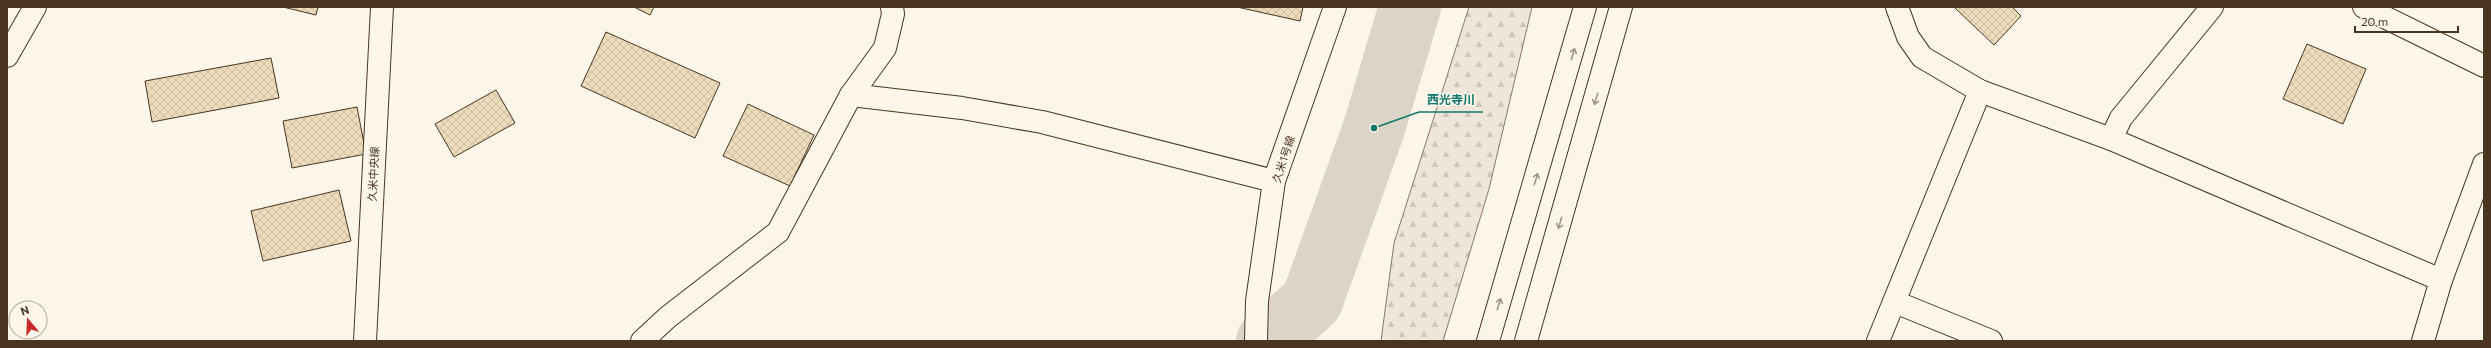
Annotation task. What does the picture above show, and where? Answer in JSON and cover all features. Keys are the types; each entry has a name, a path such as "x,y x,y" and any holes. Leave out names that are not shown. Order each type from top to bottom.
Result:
{"main road":[{"path":"7,56 34,7"},
{"name":"久米中央線","path":"365,341 382,7"},
{"path":"642,341 668,317 778,232 851,95 885,48 893,14 892,7"},
{"name":"久米1号線","path":"1256,341 1257,300 1274,181 1335,7"},
{"path":"1488,341 1585,7"},
{"path":"1526,341 1621,7"},
{"path":"1897,7 1908,37 1922,57 1980,91 2111,139 2441,280"},
{"path":"2111,139 2121,118 2212,7"},
{"path":"2364,7 2484,66"},
{"path":"1878,341 1980,91"},
{"path":"851,95 962,108 1042,122 1274,181"},
{"path":"2423,341 2441,280 2484,164"},
{"path":"1895,302 1991,341"}],"green space":[{"path":"1469,7 1532,7 1489,189 1443,341 1381,341 1394,243"}],"building":[{"path":"283,7 318,7 316,15"},
{"path":"634,7 654,7 650,15"},
{"path":"1237,7 1303,7 1300,21"},
{"path":"1954,7 2012,7 2021,16 1994,45"},
{"path":"606,32 720,83 695,138 581,86"},
{"path":"2307,44 2366,69 2343,124 2283,99"},
{"path":"271,58 279,98 152,122 145,81"},
{"path":"496,90 515,123 454,157 435,124"},
{"path":"748,104 814,135 790,186 723,156"},
{"path":"357,107 366,154 292,168 283,121"},
{"path":"339,190 351,241 263,261 251,211"}],"waterway":[{"path":"1267,341 1312,301 1374,128 1410,7"}],"place":[{"name":"西光寺川","path":"1374,128"}]}
